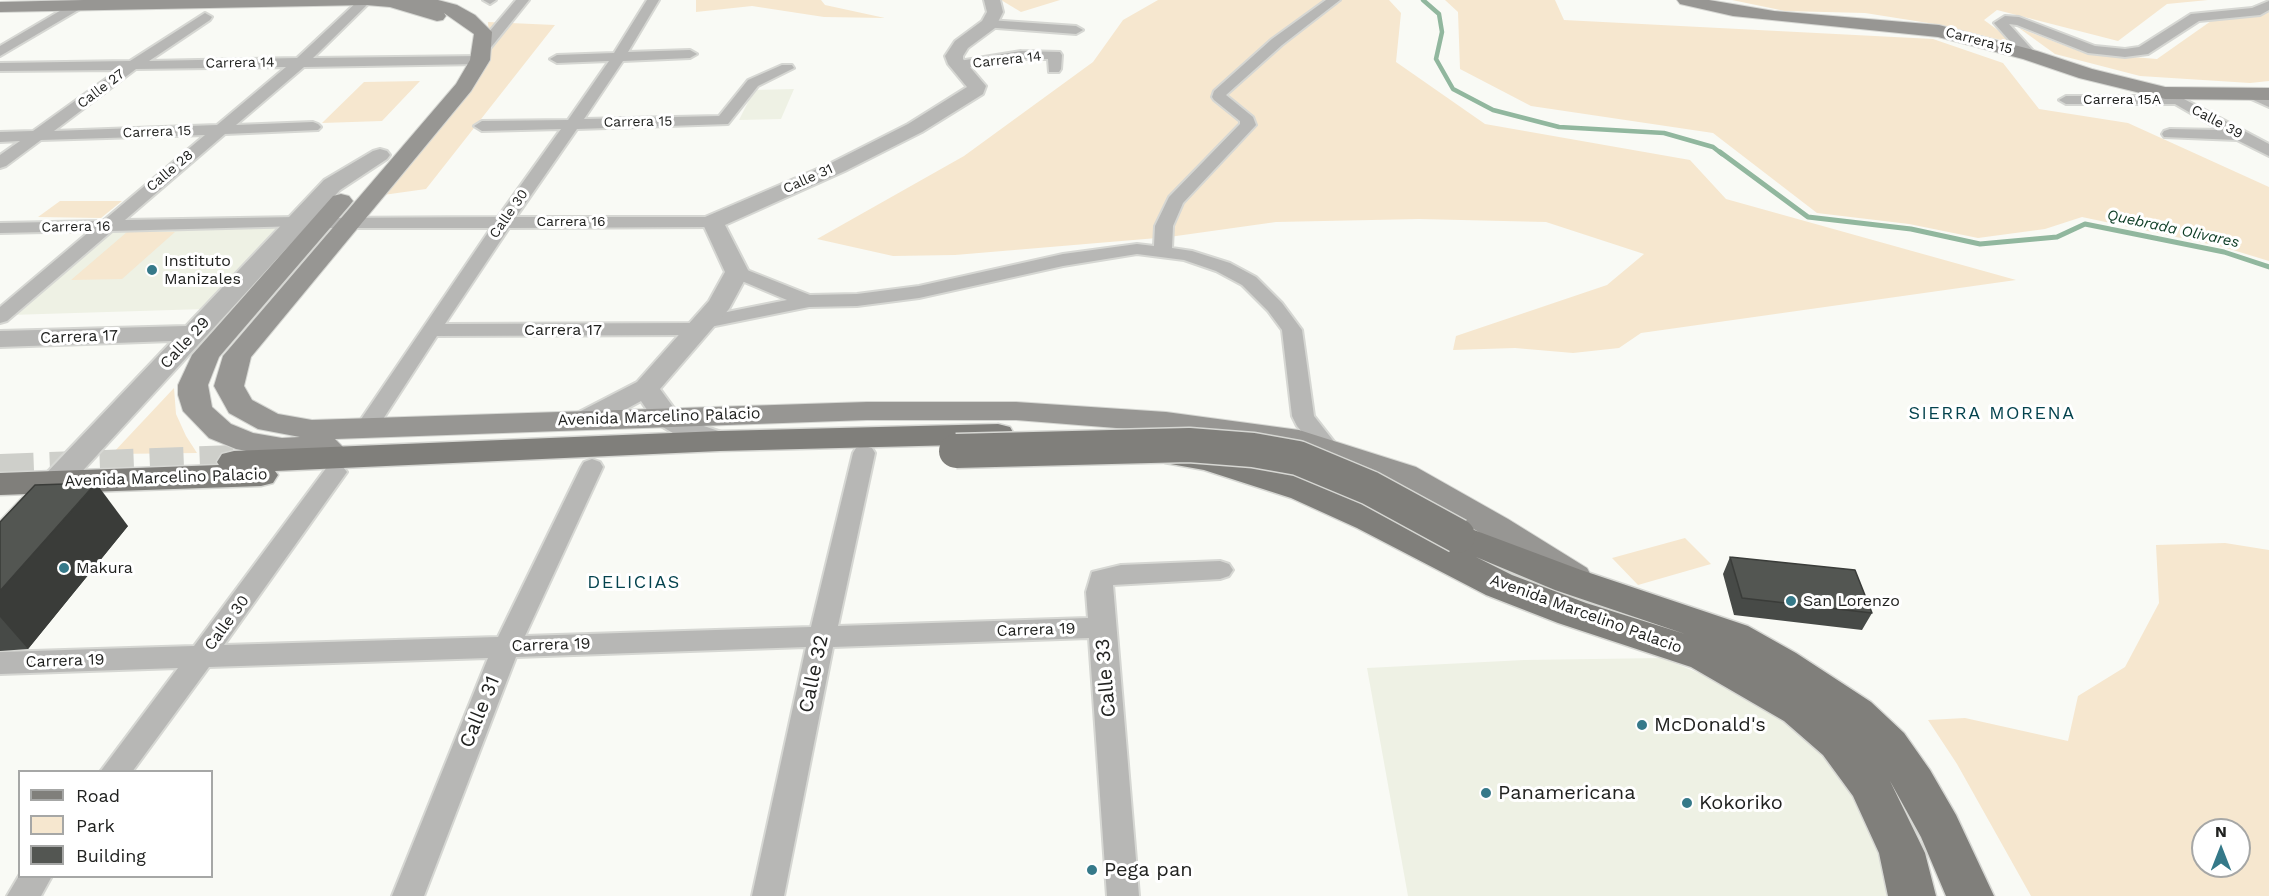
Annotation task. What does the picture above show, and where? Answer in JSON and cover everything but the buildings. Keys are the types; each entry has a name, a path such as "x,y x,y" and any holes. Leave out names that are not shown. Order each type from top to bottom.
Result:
{"main road":[{"path":"0,7 366,0 392,2 435,15 461,30 464,41 457,60 416,114"},
{"path":"417,0 450,9 468,19 483,33 482,54"},
{"name":"Carrera 15","path":"1686,0 1754,14 1939,31 2030,55 2085,74 2171,96 2264,97"},
{"name":"Avenida Marcelino Palacio","path":"482,54 464,87 322,223 206,355 193,385 193,396 198,411 220,431 247,442 282,448 720,441 1028,433 1208,460 1303,490 1369,519 1499,585 1572,613 1705,656 1799,709 1838,743 1869,784 1902,853 1911,896"},
{"name":"Avenida Marcelino Palacio","path":"322,223 237,356 229,386 240,406 269,422 312,430 867,411 1016,411 1166,422 1299,440 1405,475 1496,527 1586,585"},
{"name":"Avenida Marcelino Palacio","path":"234,462 720,441"},
{"name":"Avenida Marcelino Palacio","path":"0,484 335,472 591,467 864,453 1189,445 1253,450 1298,458 1370,488 1458,536 1568,580 1734,636 1782,664 1856,714 1889,745 1916,783 1940,829 1970,896"}],"street":[{"path":"101,0 138,5"},
{"name":"Calle 28","path":"0,317 301,62 366,0"},
{"path":"482,54 523,0"},
{"name":"Calle 30","path":"366,429 503,222 609,72 653,0"},
{"path":"959,65 954,60 954,56 961,45 989,24 995,12 992,0"},
{"path":"1163,251 1164,226 1175,201 1248,125 1248,120 1219,97 1219,94 1277,42 1334,0"},
{"path":"2030,55 2001,23 2005,20 2019,21 2092,50 2125,53 2143,51 2196,17 2255,12 2269,4 2265,0"},
{"path":"0,52 75,6"},
{"name":"Calle 27","path":"0,163 133,65 205,17"},
{"path":"989,24 1076,30"},
{"name":"Carrera 14","path":"0,67 457,60 482,54"},
{"path":"557,59 690,54"},
{"name":"Carrera 14","path":"959,65 1021,56 1055,62"},
{"name":"Calle 31","path":"713,222 915,128 976,90 977,86 959,65"},
{"name":"Carrera 15","path":"482,126 723,121 753,83 787,68"},
{"name":"Carrera 15A","path":"2066,100 2171,96"},
{"name":"Calle 39","path":"2171,96 2269,151"},
{"name":"Carrera 15","path":"0,136 313,127"},
{"path":"2170,134 2241,135"},
{"name":"Calle 29","path":"0,542 194,333 322,223 332,185 387,147"},
{"path":"713,222 737,272 759,283 809,301 856,300 919,292 1063,260 1137,249 1163,251 1223,267 1249,281 1275,307 1292,330 1301,407 1308,426 1328,448"},
{"name":"Carrera 16","path":"0,228 322,223 713,222"},
{"path":"587,419 646,388 720,304 737,272"},
{"name":"Carrera 17","path":"431,330 699,326 809,301"},
{"name":"Carrera 17","path":"0,339 194,333"},
{"path":"646,388 666,417 688,430 720,441"},
{"name":"Calle 32","path":"768,896 822,637 864,453"},
{"name":"Calle 31","path":"408,896 506,646 591,467"},
{"name":"Calle 30","path":"116,770 202,656 335,472"},
{"name":"Calle 33","path":"1123,896 1101,628 1099,592 1101,578 1121,574 1220,570"},
{"name":"Carrera 19","path":"0,663 1101,628"},
{"path":"23,896 35,878"}],"shaded area":[{"path":"794,89 781,119 739,120 754,90"},
{"name":"Instituto Manizales","path":"283,226 205,309 10,315 107,230"},
{"path":"1662,658 1723,683 1781,719 1835,767 1867,817 1880,854 1886,879 1886,896 1408,896 1367,668 1524,660"}],"green space":[{"path":"696,0 821,0 825,5 885,18 824,17 752,6 696,12"},
{"path":"1001,0 1060,0 1021,12"},
{"path":"1158,0 1389,0 1401,13 1396,62 1485,124 1690,160 1726,199 2016,280 1641,333 1619,348 1573,353 1515,348 1453,350 1456,336 1607,285 1644,254 1546,222 1419,219 1276,222 1169,237 955,255 893,256 817,239 964,156 1093,62 1123,20"},
{"path":"1445,0 1555,0 1564,20 1933,39 2003,63 2039,109 2128,123 2269,187 2269,261 2223,247 2082,217 2045,229 1978,238 1909,224 1817,213 1713,133 1531,106 1460,69 1458,12"},
{"path":"1732,0 2208,0 2167,4 2118,41 1997,10 1984,20 2017,44 1941,25 1865,13 1785,11"},
{"path":"2269,6 2269,81 2250,83 2140,76 2055,54 2019,28 2084,53 2157,59 2221,14"},
{"path":"488,22 555,25 426,189 383,195 491,60"},
{"path":"420,81 382,121 322,123 364,82"},
{"path":"60,201 122,201 101,218 38,217"},
{"path":"127,232 175,232 122,279 71,280"},
{"path":"174,388 176,414 197,453 112,454"},
{"path":"1685,538 1711,564 1638,585 1612,558"},
{"path":"2225,543 2269,550 2269,896 2031,896 1957,764 1928,720 1965,718 2068,741 2078,696 2125,667 2159,603 2156,545"}],"waterway":[{"name":"Quebrada Olivares","path":"1423,0 1439,14 1442,32 1436,59 1453,89 1493,110 1559,127 1664,133 1713,147 1722,154"},
{"name":"Quebrada Olivares","path":"1720,152 1808,217 1911,229 1980,244 2057,237 2085,224 2224,252 2269,267"}],"tunnel":[{"path":"0,471 234,462"}],"place":[{"name":"Instituto Manizales","path":"152,270"},
{"name":"Makura","path":"64,568"},
{"name":"San Lorenzo","path":"1791,601"},
{"name":"McDonald's","path":"1642,725"},
{"name":"Panamericana","path":"1486,793"},
{"name":"Kokoriko","path":"1687,803"},
{"name":"Pega pan","path":"1092,870"}],"district":[{"name":"SIERRA MORENA","path":"1992,414"},
{"name":"DELICIAS","path":"634,583"}]}
